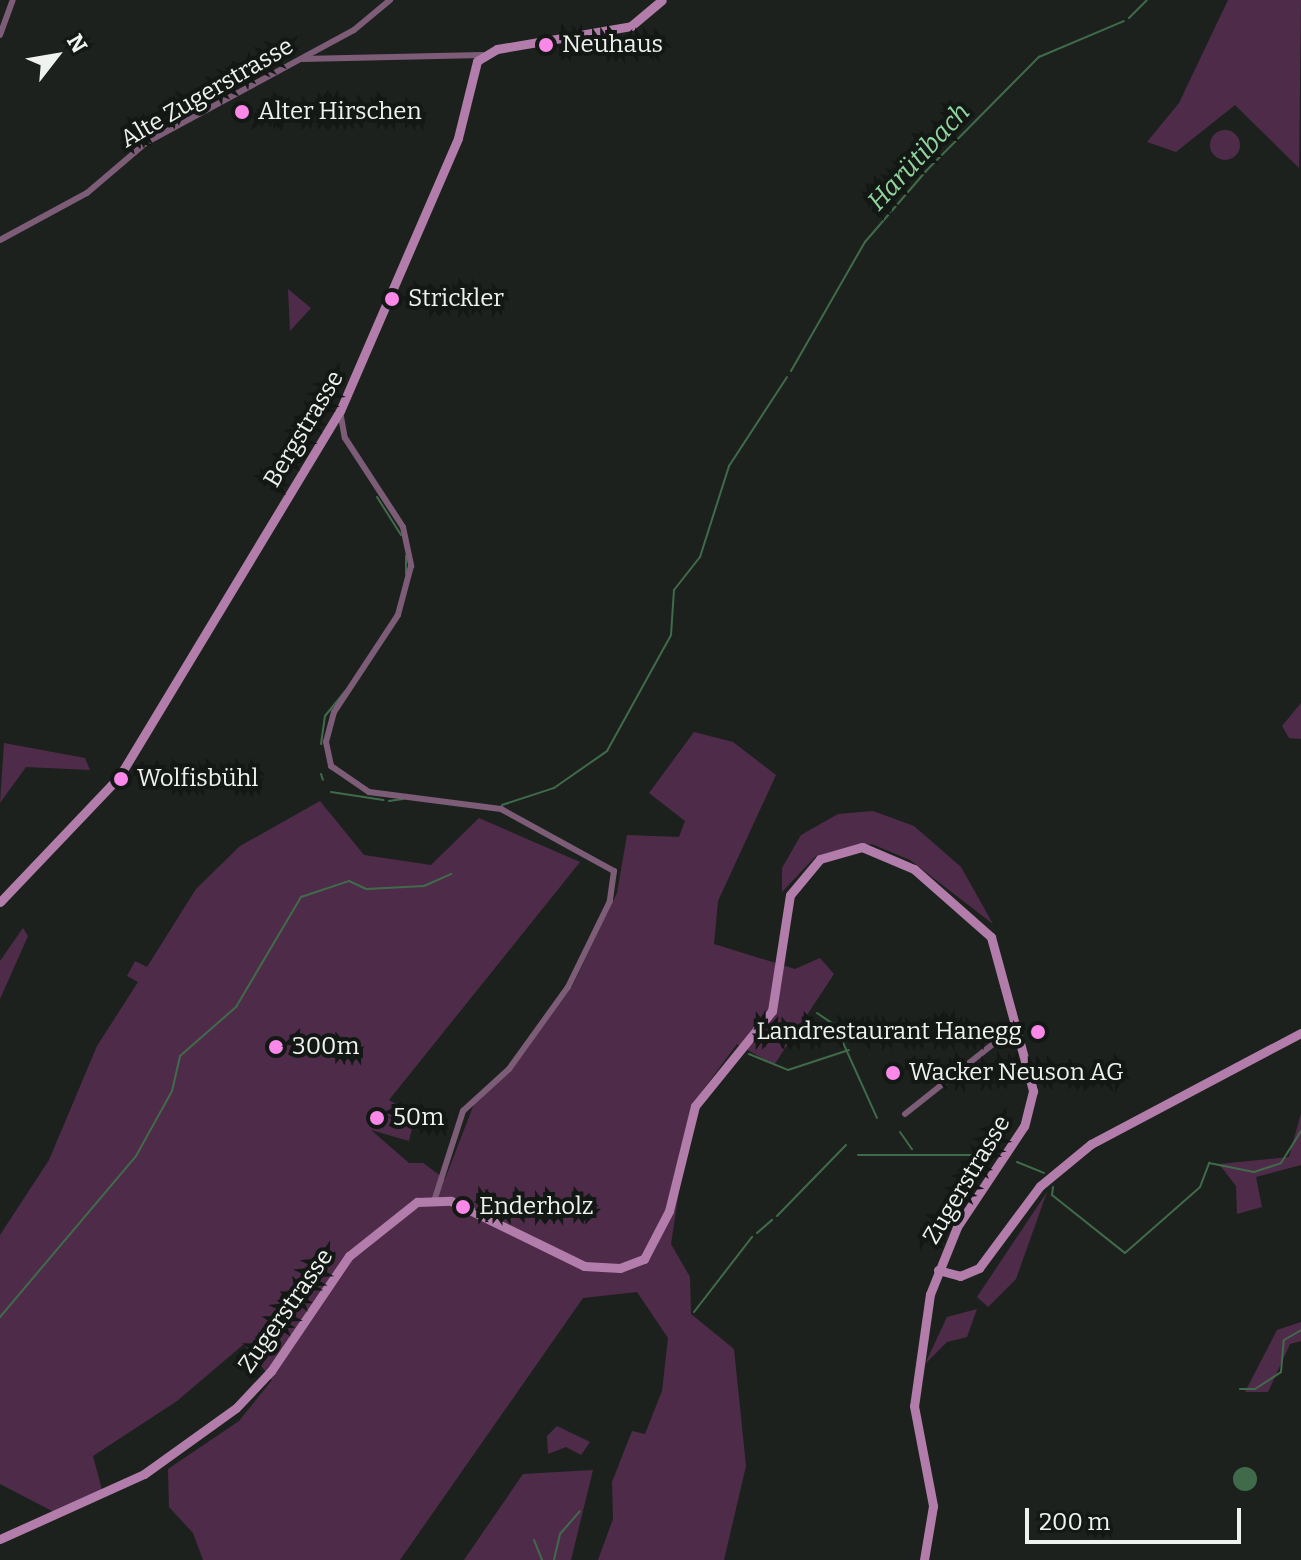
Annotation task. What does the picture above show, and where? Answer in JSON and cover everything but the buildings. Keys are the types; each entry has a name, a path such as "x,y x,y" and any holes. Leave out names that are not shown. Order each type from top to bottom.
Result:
{"main road":[{"path":"482,55 631,26 662,0"},
{"name":"Bergstrasse","path":"0,902 119,777 340,411 458,138 469,77 482,55"},
{"name":"Zugerstrasse","path":"0,1539 144,1474 213,1427 260,1385 359,1245 410,1206 435,1198 584,1266 620,1268 644,1259 665,1222 695,1106 772,1011 790,895 810,867 836,851 892,855 985,931 1003,967 1013,1028 1031,1075 1030,1113 938,1270 915,1389 933,1506 924,1560"},
{"name":"Zugerstrasse","path":"938,1270 960,1276 979,1268 1040,1186 1091,1144 1301,1033"}],"street":[{"path":"0,35 13,0"},
{"name":"Alte Zugerstrasse","path":"0,240 87,193 147,142 302,59 390,0"},
{"path":"302,59 482,55"},
{"path":"340,411 345,438 403,527 411,566 398,615 334,712 326,742 331,766 369,792 501,809 614,871 610,901 568,987 509,1069 463,1111 435,1198"},
{"path":"325,434 345,438"},
{"path":"905,1114 1013,1028"}],"shaded area":[{"path":"1228,0 1301,0 1299,168 1235,105 1176,152 1147,142 1179,103"},
{"path":"1225,130 1236,134 1240,145 1236,156 1225,160 1214,156 1210,145 1214,134"},
{"path":"288,289 311,308 290,331"},
{"path":"1301,703 1301,739 1289,738 1282,726"},
{"path":"694,732 733,742 776,775 718,901 714,944 795,969 820,958 834,974 774,1065 737,1044 692,1105 671,1244 690,1277 691,1314 734,1349 746,1466 724,1560 598,1560 613,1519 612,1482 632,1431 645,1434 662,1391 668,1338 637,1292 583,1298 400,1560 203,1560 193,1533 169,1507 168,1469 239,1421 272,1380 244,1344 177,1401 93,1456 102,1490 54,1512 0,1484 0,1235 49,1160 97,1046 138,982 127,976 135,961 147,967 196,889 240,846 320,801 364,855 431,865 479,818 580,862 389,1100 418,1117 413,1126 379,1113 412,1128 409,1141 371,1130 409,1163 423,1163 445,1179 474,1104 511,1071 572,987 617,893 627,835 679,837 685,821 649,793"},
{"path":"4,743 85,758 90,770 26,767 0,803"},
{"path":"873,811 914,826 961,867 993,924 910,860 872,844 815,857 782,892 782,868 801,835 838,814"},
{"path":"23,928 28,936 0,999 0,961"},
{"path":"1301,1113 1301,1165 1256,1177 1262,1207 1237,1214 1236,1186 1219,1164 1289,1157"},
{"path":"1047,1192 1016,1279 988,1307 977,1297"},
{"path":"977,1309 967,1337 947,1342 925,1364 947,1317"},
{"path":"1301,1322 1301,1341 1290,1344 1268,1392 1245,1392 1277,1330"},
{"path":"557,1426 590,1442 581,1455 566,1447 548,1454 547,1436"},
{"path":"1245,1467 1256,1474 1257,1479 1250,1490 1245,1491 1234,1484 1233,1479 1240,1468"},
{"path":"593,1470 571,1560 464,1560 523,1474"}],"waterway":[{"name":"Harütibach","path":"1129,18 1147,0"},
{"name":"Harütibach","path":"791,371 865,242 926,171 1039,57 1124,21"},
{"path":"502,805 554,788 607,751 671,635 674,590 700,557 729,466 787,377"},
{"path":"377,497 401,535"},
{"path":"406,556 406,574"},
{"path":"321,744 325,716 345,691"},
{"path":"321,774 323,780"},
{"path":"331,792 383,800"},
{"path":"389,801 403,799"},
{"path":"0,1317 136,1156 172,1091 180,1056 236,1007 301,897 349,881 366,889 424,886 451,874"},
{"path":"817,1013 835,1025 877,1118"},
{"path":"749,1054 788,1070 849,1050"},
{"path":"1053,1187 1052,1195 1125,1253 1200,1187 1209,1163 1254,1172 1281,1163 1301,1131"},
{"path":"900,1132 912,1149"},
{"path":"777,1216 846,1145"},
{"path":"858,1155 976,1155"},
{"path":"1017,1162 1044,1173"},
{"path":"757,1233 772,1220"},
{"path":"694,1312 752,1237"},
{"path":"1240,1389 1255,1389 1281,1372 1284,1340 1301,1330"},
{"path":"554,1560 560,1534 580,1511"},
{"path":"534,1540 542,1560"}],"place":[{"name":"Neuhaus","path":"546,45"},
{"name":"Alter Hirschen","path":"242,112"},
{"name":"Strickler","path":"392,299"},
{"name":"Wolfisbühl","path":"121,779"},
{"name":"Landrestaurant Hanegg","path":"1038,1032"},
{"name":"300m","path":"276,1047"},
{"name":"Wacker Neuson AG","path":"893,1073"},
{"name":"50m","path":"377,1118"},
{"name":"Enderholz","path":"463,1207"}]}
